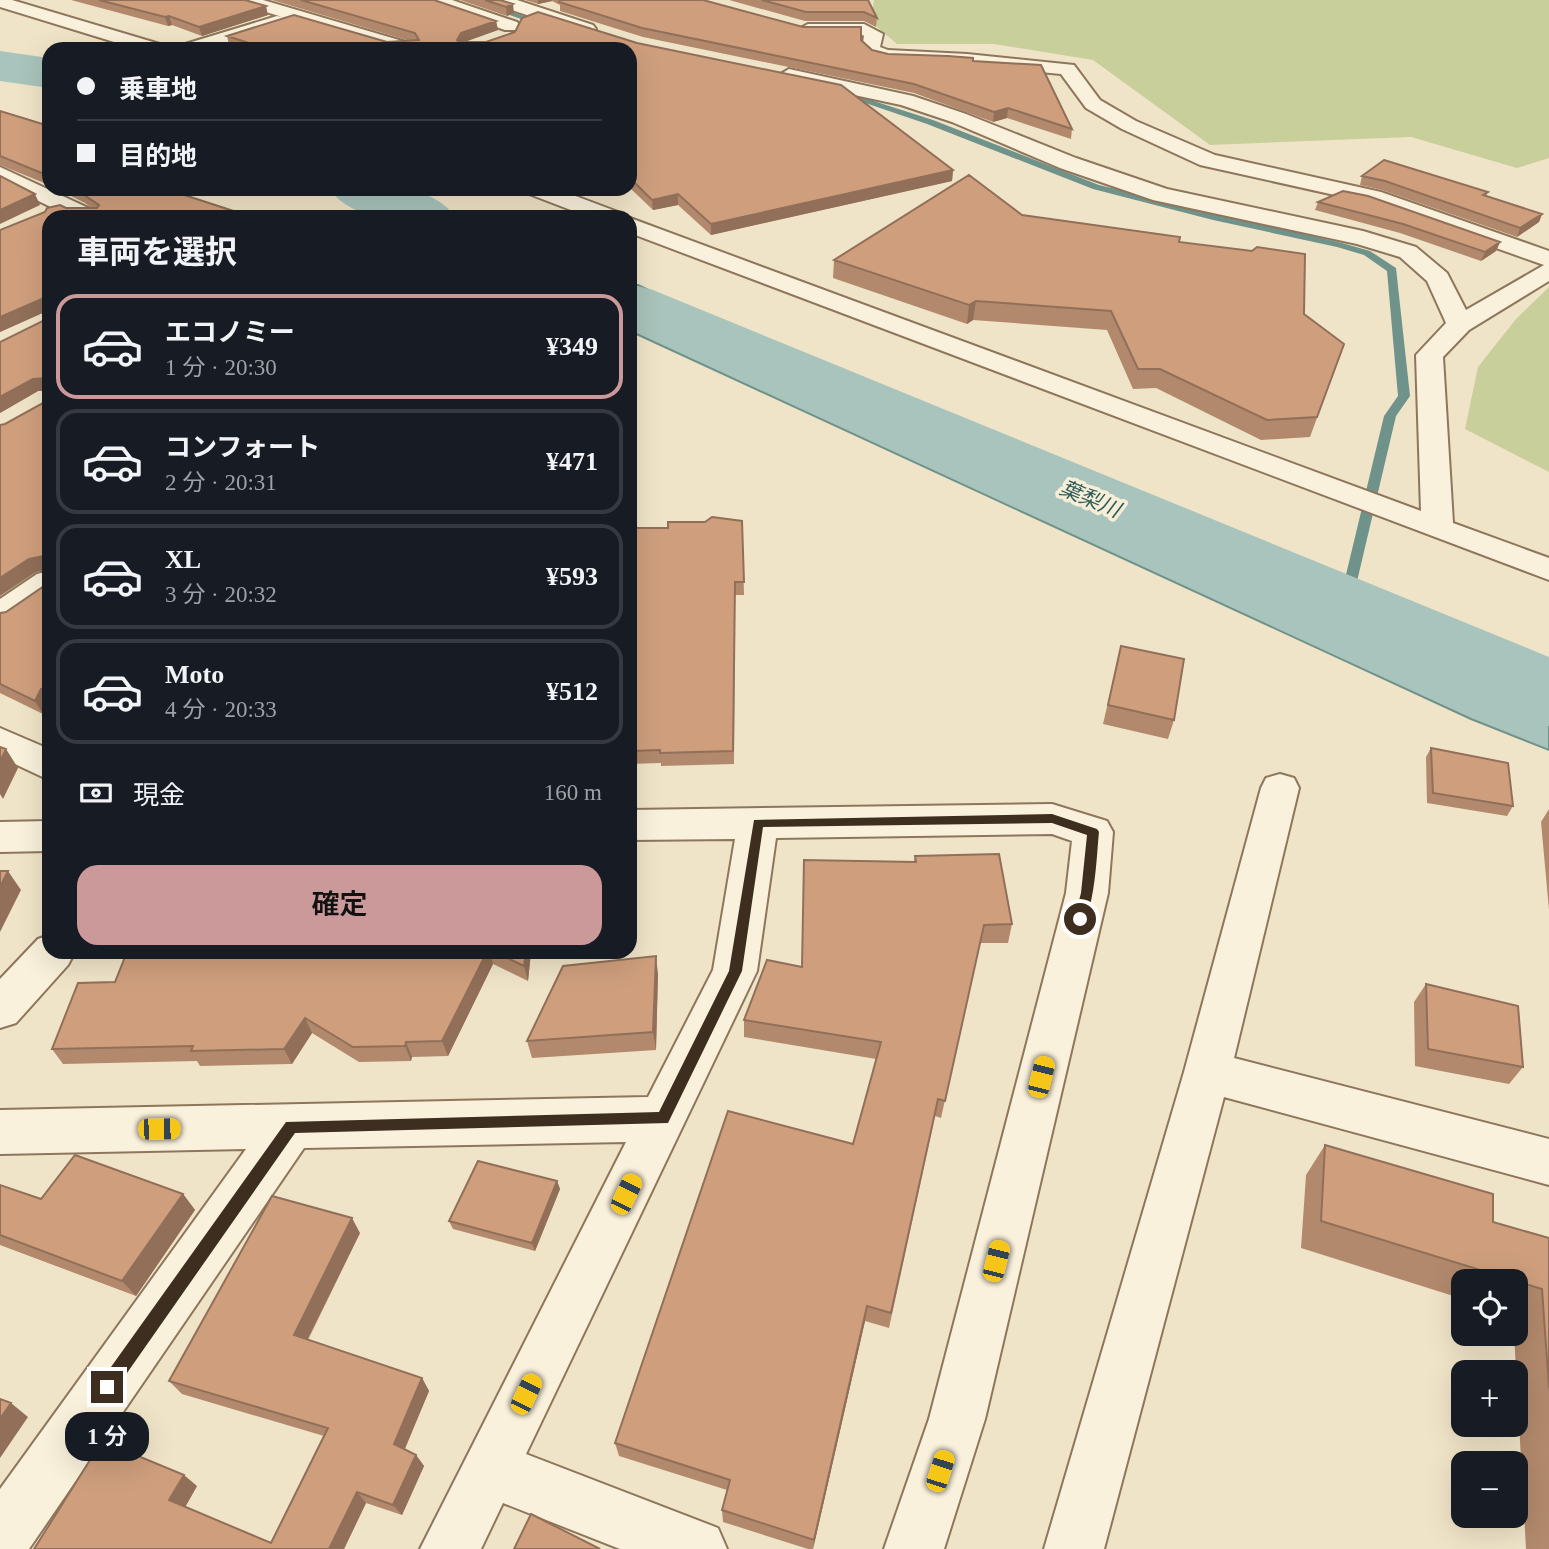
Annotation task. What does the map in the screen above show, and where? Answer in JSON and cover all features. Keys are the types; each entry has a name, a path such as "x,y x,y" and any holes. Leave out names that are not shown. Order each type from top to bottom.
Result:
{"street":[{"path":"245,0 386,42"},
{"path":"435,0 511,26"},
{"path":"500,0 613,37"},
{"path":"0,2 133,42"},
{"path":"496,39 509,34 513,22 563,4"},
{"path":"211,42 296,15"},
{"path":"787,24 804,29 864,29 874,34 871,48 874,52 888,56 954,57 1067,69 1093,104 1129,125 1208,160 1373,197 1549,259"},
{"path":"769,71 906,100 959,118 1068,163 1161,195 1363,238 1408,252 1438,278 1460,324"},
{"path":"0,174 42,194"},
{"path":"46,196 75,210"},
{"path":"555,196 592,210"},
{"path":"55,210 65,205"},
{"path":"637,228 1549,570"},
{"path":"1437,527 1429,355 1460,324 1549,271"},
{"path":"0,615 42,586"},
{"path":"0,741 42,762"},
{"path":"1074,1549 1207,1072 1280,788"},
{"path":"637,825 1052,819 1093,832 1087,893 957,1419 914,1549"},
{"path":"450,1549 735,971 758,823"},
{"path":"0,837 42,836"},
{"path":"0,1009 46,959"},
{"path":"1207,1072 1549,1162"},
{"path":"0,1132 663,1119"},
{"path":"0,1539 291,1127"},
{"path":"489,1469 697,1549"}],"green space":[{"path":"874,0 1549,0 1549,158 1517,168 1411,137 1210,145 1093,60 994,44 897,44 871,22"},
{"path":"1549,287 1549,472 1465,429 1478,367 1516,319"}],"water":[{"path":"637,285 1011,466 1294,587 1549,685 1549,750 1471,719 637,334"}],"building":[{"path":"99,0 245,0 266,6 199,27 169,16"},
{"path":"301,0 434,0 496,21 461,33 457,40 459,42 387,42 419,40 415,33"},
{"path":"485,0 500,0 513,4 506,7"},
{"path":"703,0 803,27 861,27 861,40 872,50 888,54 948,56 973,58 973,61 1041,65 1072,129 1008,108 994,112 914,84 642,28 559,2"},
{"path":"762,0 868,0 877,18 864,12 806,12"},
{"path":"538,12 634,42 486,42 515,32 522,18"},
{"path":"294,15 387,42 246,42 227,36"},
{"path":"637,43 841,85 953,170 711,224 678,194 652,200 637,185"},
{"path":"0,111 42,124 42,173 0,156"},
{"path":"1384,160 1488,192 1483,195 1542,214 1520,228 1385,181 1362,176"},
{"path":"969,175 1022,215 1180,237 1179,242 1252,251 1257,247 1305,254 1304,314 1344,344 1317,417 1267,420 1160,369 1138,369 1111,311 976,301 969,305 834,260"},
{"path":"0,176 35,194 0,210"},
{"path":"1343,191 1368,196 1500,242 1485,252 1403,224 1318,202"},
{"path":"86,196 188,196 230,210 46,210 60,205 66,208 97,208 99,205"},
{"path":"42,213 42,299 0,317 0,230"},
{"path":"42,321 42,378 33,379 0,397 0,342"},
{"path":"42,404 42,556 29,559 0,578 0,425"},
{"path":"712,517 742,521 744,582 735,582 733,751 660,753 660,750 637,751 637,528 668,528 668,522 705,522"},
{"path":"42,587 42,690 35,701 0,684 0,613 6,612"},
{"path":"1121,646 1184,659 1174,720 1108,705"},
{"path":"0,747 6,749 0,762"},
{"path":"1431,748 1508,763 1513,806 1433,793"},
{"path":"999,854 1012,924 984,925 945,1101 938,1099 891,1313 867,1306 814,1540 722,1510 730,1480 615,1443 728,1111 853,1144 881,1042 744,1020 767,960 802,967 804,860 916,862 915,856"},
{"path":"0,871 8,871 0,887"},
{"path":"656,956 653,1032 527,1041 563,966"},
{"path":"124,959 483,959 442,1041 406,1042 405,1046 353,1047 305,1018 284,1049 191,1051 193,1046 52,1049 78,983 115,982"},
{"path":"510,959 525,959 524,966"},
{"path":"1426,984 1518,1006 1523,1067 1428,1049"},
{"path":"1325,1145 1493,1194 1493,1222 1549,1238 1549,1388 1542,1289 1528,1285 1528,1269 1477,1269 1321,1221"},
{"path":"75,1155 183,1194 122,1281 0,1235 0,1185 41,1199"},
{"path":"478,1161 557,1181 532,1243 449,1221"},
{"path":"272,1196 352,1218 294,1335 422,1378 394,1444 416,1455 393,1505 357,1492 329,1549 34,1549 102,1441 184,1475 169,1500 271,1543 328,1428 169,1381"},
{"path":"0,1399 11,1403 0,1419"},
{"path":"531,1514 600,1549 514,1549"}],"waterway":[{"path":"470,0 541,23"},
{"name":"葉梨川","path":"0,66 42,72"},
{"path":"836,90 930,122 1096,187 1339,245 1367,253 1392,270 1404,396 1390,416 1345,608"},
{"name":"葉梨川","path":"376,196 408,210"},
{"name":"葉梨川","path":"637,307 1549,694"}],"route":[{"path":"107,1387 291,1127 663,1119 735,971 758,823 1052,819 1093,832 1087,893 1080,919"}]}
